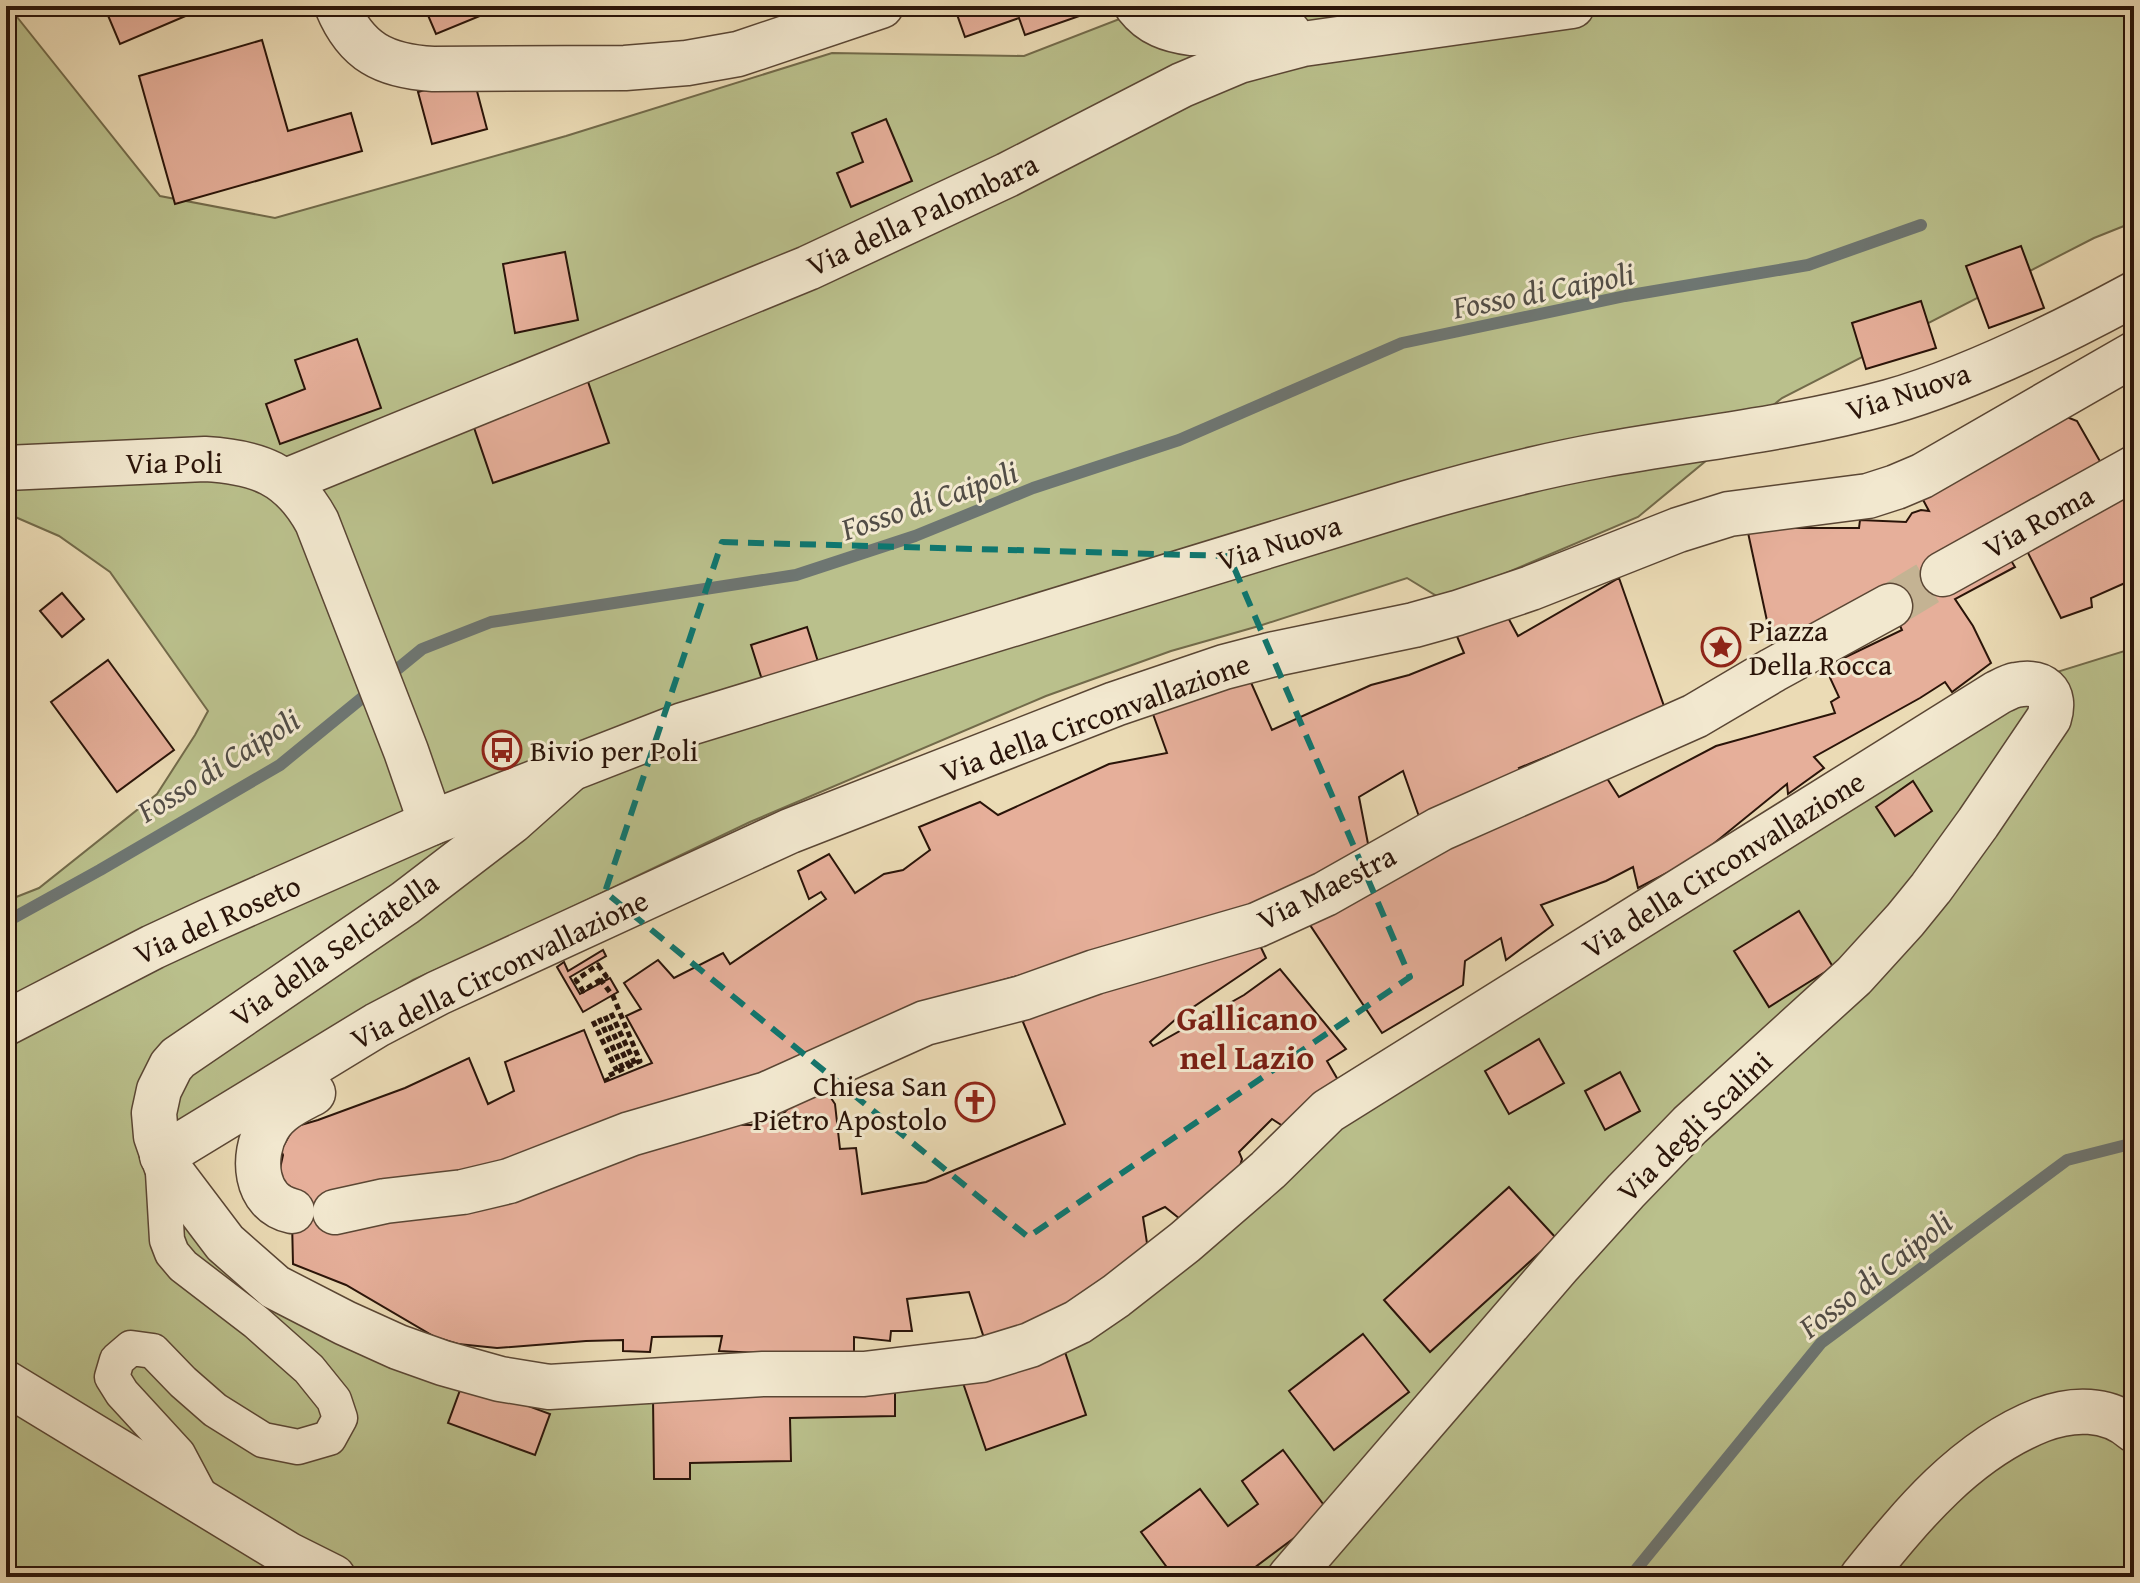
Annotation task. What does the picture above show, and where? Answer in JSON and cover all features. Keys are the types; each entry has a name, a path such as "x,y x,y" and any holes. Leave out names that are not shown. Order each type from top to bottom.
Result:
{"street":[{"path":"337,6 354,38 377,57 433,69 625,68 687,63 738,54 881,6"},
{"path":"1137,6 1152,21 1164,27 1191,33 1378,32"},
{"name":"Via della Palombara","path":"286,481 821,262 953,201 1161,95 1221,68 1303,44 1572,6"},
{"name":"Via Nuova","path":"431,823 683,725 1457,488 1556,464 1799,422 1890,401 1986,365 2134,294"},
{"name":"Via della Circonvallazione","path":"2015,685 1997,693 1328,1111 1268,1170 1185,1242 1078,1322 1030,1345 981,1360 864,1374 763,1374 549,1387 500,1379 398,1347 275,1287 225,1243 162,1156 397,1014 790,831 1163,686 1224,667 1457,613 1531,588 1678,530 1729,514 1853,498 1896,487 1922,476 2134,354"},
{"name":"Via Poli","path":"6,468 205,459 248,465 286,481 304,499 317,522 431,823"},
{"name":"Via Roma","path":"1943,574 2134,468"},
{"name":"Via Maestra","path":"335,1212 385,1201 463,1192 509,1181 630,1134 767,1094 925,1023 1022,998 1095,972 1257,925 1325,894 1440,829 1695,716 1890,606"},
{"name":"Via degli Scalini","path":"1290,1577 1616,1202 1690,1125 1854,976 1923,899 2049,718 2051,696 2033,684 2015,685"},
{"name":"Via della Selciatella","path":"162,1156 154,1122 155,1104 164,1078 178,1058 405,903 512,821 569,770"},
{"name":"Via del Roseto","path":"6,1023 182,933 431,823"},
{"path":"292,1211 278,1207 259,1178 258,1151 268,1127 292,1103 384,1054 398,1034 400,1023 397,1014"},
{"path":"162,1156 167,1240 172,1253 183,1266 256,1322 309,1369 334,1400 340,1418 329,1438 298,1447 263,1440 215,1410 153,1351 131,1348 117,1360 112,1377 122,1393 178,1454 204,1503"},
{"path":"6,1383 289,1555 333,1577"},
{"path":"1862,1577 1926,1502 1981,1453 2008,1435 2060,1412 2087,1411 2112,1416 2134,1430"}],"path":[{"path":"598,965 606,976 600,979 583,991 576,980 598,965"},
{"path":"600,979 613,996 640,1061 606,1077 608,1081"},
{"path":"626,1068 602,1017 626,1068"}],"highlighted area":[{"path":"722,542 1229,556 1410,977 1028,1237 605,892"}],"green space":[{"path":"1153,6 2134,6 2134,222 2094,238 1782,398 1638,517 1445,601 1407,578 1171,651 1046,696 750,822 413,980 345,1023 166,1165 225,1243 500,1379 952,1365 1268,1170 2015,685 2134,648 2134,1577 6,1577 6,901 39,888 157,794 208,711 110,572 59,536 6,513 6,19 17,17 160,196 275,218 566,136 832,53 1024,56"}],"building":[{"path":"104,6 209,6 120,44"},
{"path":"424,6 504,6 436,34"},
{"path":"954,6 1105,7 1025,35 1019,18 965,37"},
{"path":"262,40 288,131 351,113 362,151 175,204 139,76"},
{"path":"473,76 487,129 432,144 418,92"},
{"path":"886,119 912,181 851,207 837,173 863,162 852,133"},
{"path":"2021,246 2044,308 1989,328 1966,266"},
{"path":"565,252 578,320 515,333 503,264"},
{"path":"1921,301 1936,348 1866,369 1852,323"},
{"path":"357,339 381,408 280,444 266,404 305,389 295,360"},
{"path":"585,373 609,443 493,483 469,413"},
{"path":"2054,412 2077,421 2101,463 2004,549 2015,567 1955,599 1973,626 1991,663 1952,692 1945,682 1814,757 1824,768 1788,794 1787,784 1696,858 1638,888 1633,867 1606,881 1541,905 1553,925 1506,960 1501,938 1465,961 1463,985 1382,1033 1308,922 1601,769 1619,797 1716,746 1835,713 1831,702 1839,697 1825,667 1902,630 1886,595 1805,638 1772,644 1747,528 1859,528 1860,520 1906,522 1912,513 1929,511 1921,496"},
{"path":"2134,488 2134,579 2091,598 2092,607 2061,618 2026,549"},
{"path":"1619,578 1665,709 1519,768 1526,780 1423,828 1403,771 1359,797 1370,854 1187,936 1028,973 951,995 773,1077 413,1188 703,1124 751,1125 783,1114 795,1101 827,1092 835,1104 840,1149 856,1148 862,1194 926,1182 1065,1124 1023,1022 1031,1010 1254,933 1266,958 1177,1018 1150,1042 1153,1046 1244,995 1280,969 1346,1049 1327,1061 1338,1080 1292,1132 1272,1119 1239,1152 1242,1159 1240,1166 1185,1223 1165,1207 1143,1217 1147,1243 1142,1254 1053,1328 985,1341 969,1292 907,1299 912,1331 891,1331 890,1341 854,1337 854,1352 796,1355 719,1351 722,1336 652,1337 650,1352 623,1351 623,1340 497,1348 458,1344 435,1337 346,1285 293,1264 294,1189 283,1182 279,1173 283,1155 281,1150 294,1127 405,1088 469,1058 488,1104 514,1091 505,1062 584,1030 605,1082 652,1063 626,1016 641,1009 624,983 658,960 674,978 723,953 730,964 826,899 821,892 809,899 798,871 829,854 855,893 884,874 903,870 930,850 919,827 980,802 998,815 1109,764 1167,753 1149,703 1249,678 1272,730 1371,685 1409,675 1464,653 1456,634 1505,612 1518,636"},
{"path":"62,593 84,619 62,637 40,611"},
{"path":"807,627 820,668 764,686 751,645"},
{"path":"108,660 174,750 117,792 51,702"},
{"path":"1913,781 1932,811 1895,836 1876,807"},
{"path":"1799,911 1833,967 1769,1007 1734,951"},
{"path":"603,950 606,956 570,977 580,994 610,978 618,992 583,1012 557,967 564,962 568,971"},
{"path":"1539,1039 1564,1083 1509,1114 1485,1071"},
{"path":"1620,1072 1640,1111 1605,1130 1585,1091"},
{"path":"1509,1187 1556,1238 1430,1352 1384,1300"},
{"path":"1363,1334 1409,1392 1334,1450 1289,1391"},
{"path":"1064,1349 1086,1415 986,1450 963,1383"},
{"path":"463,1382 550,1414 535,1455 448,1423"},
{"path":"895,1384 895,1416 790,1418 791,1461 690,1463 690,1479 654,1479 653,1398"},
{"path":"1283,1450 1329,1512 1242,1577 1174,1577 1141,1532 1200,1489 1228,1526 1258,1504 1242,1481"}],"waterway":[{"name":"Fosso di Caipoli","path":"6,922 280,765 422,649 491,622 796,575 915,536 1033,488 1179,440 1402,343 1625,296 1808,265 1921,225"},
{"name":"Fosso di Caipoli","path":"1630,1577 1821,1343 2067,1160 2134,1143"},
{"name":"Fosso di Caipoli","path":"6,1565 14,1577"}],"tunnel":[{"path":"1890,606 1943,574"}],"place":[{"name":"Piazza Della Rocca","path":"1721,647"},
{"name":"Bivio per Poli","path":"502,750"},
{"name":"Chiesa San Pietro Apostolo","path":"975,1102"}],"district":[{"name":"Gallicano nel Lazio","path":"1247,1036"}]}
